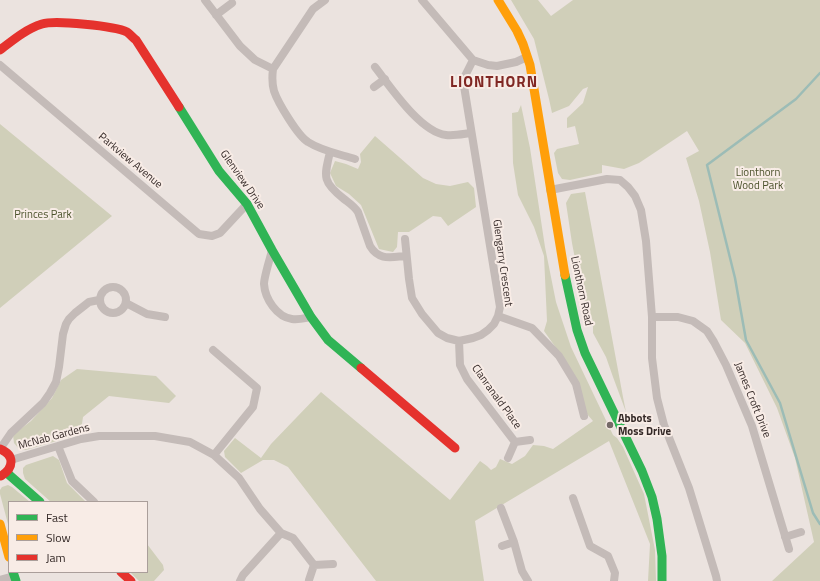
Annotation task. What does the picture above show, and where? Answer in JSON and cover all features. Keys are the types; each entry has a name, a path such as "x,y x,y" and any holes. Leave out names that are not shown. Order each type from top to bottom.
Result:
{"street":[{"path":"205,0 240,46 255,60 273,70"},
{"path":"422,0 472,60 497,66 516,62 528,57"},
{"name":"Lionthorn Road","path":"498,0 517,31 528,57 565,278 577,330 585,353 642,471 652,497 657,519 662,556 662,581"},
{"path":"321,1 313,9 273,70 272,79 274,91 297,131 306,142 330,152 355,159"},
{"path":"216,15 232,4"},
{"name":"Glenview Drive","path":"0,50 16,37 43,23 104,27 118,29 128,33 136,40 219,170 247,204 311,316 328,340 455,448"},
{"name":"Glengarry Crescent","path":"459,341 481,335 488,330 494,324 500,307 462,80 472,60"},
{"name":"Parkview Avenue","path":"0,65 199,234 212,236 220,232 247,204"},
{"path":"375,67 407,109 424,124 436,132 446,136 471,134"},
{"path":"374,87 385,79"},
{"path":"330,152 325,173 328,185 355,207 373,251 383,257 406,256"},
{"path":"550,190 608,179 620,180 635,196 641,210 646,241 652,317 652,358 657,398 664,425 689,488 717,581"},
{"path":"405,239 408,279 412,298 422,314 438,333 459,341"},
{"path":"272,250 264,284 266,294 271,305 280,314 291,319 311,316"},
{"path":"114,286 121,289 126,296 126,303 122,310 115,314 107,313 101,308 99,300 101,292 114,286"},
{"path":"39,501 2,475 11,467 11,460 7,453 0,449 10,433 43,403 56,382 63,334 69,319 74,313 89,302 99,300"},
{"path":"126,303 147,314 165,318"},
{"path":"498,316 532,328 559,356 576,384 584,416"},
{"name":"James Croft Drive","path":"652,317 678,317 692,321 707,331 714,342 726,365 752,426 789,549"},
{"name":"Clanranald Place","path":"459,341 460,365 467,379 515,442"},
{"path":"213,350 257,388 253,407 214,455"},
{"name":"McNab Gardens","path":"11,460 99,436 155,436 190,442 214,455 239,478 260,510 281,533 293,538 314,565"},
{"name":"Clanranald Place","path":"515,442 530,440"},
{"name":"Clanranald Place","path":"508,458 515,442"},
{"path":"58,446 72,481 92,501"},
{"path":"573,498 590,546 608,556 615,573 614,581"},
{"path":"501,508 514,542 522,571 528,581"},
{"path":"0,524 8,553"},
{"path":"785,537 801,532"},
{"path":"240,581 281,533"},
{"path":"502,546 514,542"},
{"path":"309,580 314,565 334,564"},
{"path":"122,573 131,581"},
{"path":"0,580 14,576"}],"green space":[{"name":"Lionthorn Wood Park","path":"511,0 538,0 551,16 573,0 820,0 820,581 772,581 814,542 795,458 777,408 745,343 721,320 710,252 699,201 686,158 699,151 687,131 639,163 624,169 602,165 602,173 570,180 562,179 558,173 554,153 557,149 579,144 575,126 567,128 567,118 583,103 588,87 583,89 569,106 552,113 534,39"},
{"path":"521,105 530,148 545,247 556,302 571,347 613,435 623,447 644,494 655,550 656,581 648,581 650,544 609,441 475,521 484,581 376,581 288,467 274,460 263,460 241,473 225,457 224,451 235,438 261,458 271,444 321,392 450,500 480,461 491,470 496,467 500,459 512,464 525,456 533,445 553,449 593,421 587,414 564,359 544,331 547,321 544,256 534,227 518,195 513,163 512,113 518,112"},
{"name":"Princes Park","path":"0,124 112,216 0,308"},
{"path":"375,136 423,178 436,184 450,186 468,182 474,188 476,207 448,226 441,217 433,216 409,232 398,232 397,247 393,252 379,249 361,205 349,194 336,186 330,173 335,161 358,169 361,162 360,154"},
{"path":"585,192 626,412 606,357 593,333 593,321 582,295 572,243 566,203 571,194"},
{"path":"77,369 156,376 176,396 169,403 109,396 83,417 82,424 70,437 26,450 19,449 14,443 13,435 31,421 52,398 61,380"},
{"path":"53,456 59,460 67,483 85,501 50,501 25,479 23,468 26,465"},
{"path":"8,485 12,487 29,501 8,501 8,524 0,494 2,487"},
{"path":"148,545 163,565 164,570 154,581 139,581 131,573 148,573"}],"waterway":[{"path":"820,73 796,99 707,165 735,278 746,340 780,403 813,513 820,524"}],"traffic: fast":[{"path":"179,107 219,171 247,204 311,317 328,340 361,368"},
{"path":"565,275 577,330 585,353 642,471 652,497 657,519 662,556 662,581"},
{"path":"7,473 39,501"},
{"path":"13,573 16,581"}],"traffic: slow":[{"path":"498,0 517,31 530,65 565,275"},
{"path":"0,524 8,553"}],"traffic: jam":[{"path":"0,50 25,32 36,26 49,23 71,23 98,26 127,32 136,40 179,107"},
{"path":"361,368 455,448"},
{"path":"0,449 8,455 11,462 8,469 1,476"},
{"path":"122,573 131,581"}],"place":[{"name":"Abbots Moss Drive","path":"610,425"}],"district":[{"name":"LIONTHORN","path":"494,83"}]}
